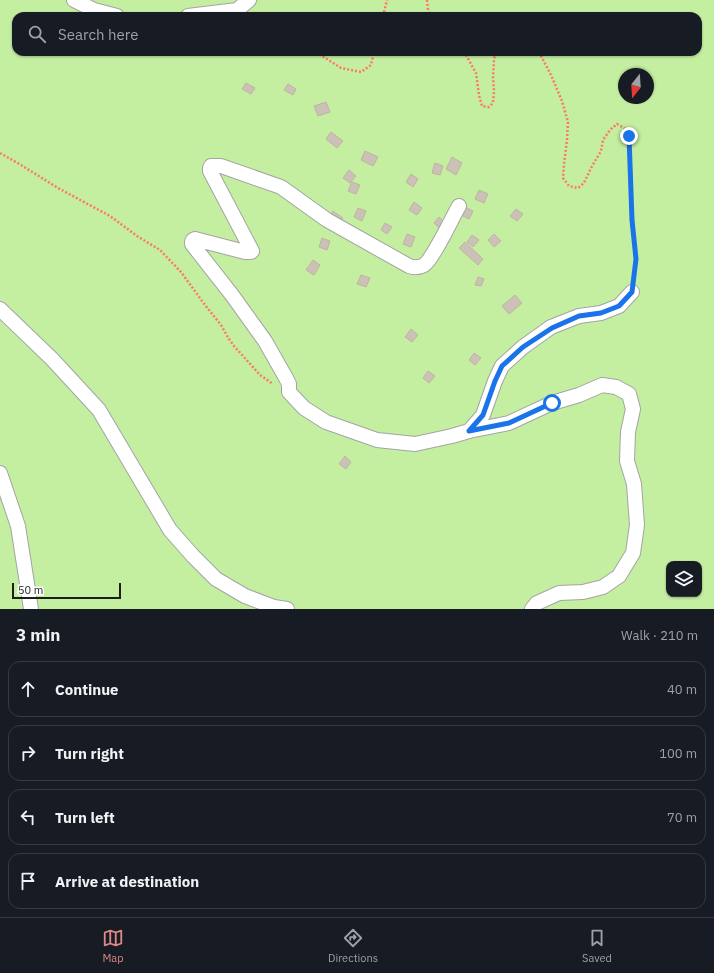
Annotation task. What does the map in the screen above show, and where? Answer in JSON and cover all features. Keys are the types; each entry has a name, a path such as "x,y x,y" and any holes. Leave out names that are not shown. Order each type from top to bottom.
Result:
{"street":[{"path":"74,0 94,10 102,12"},
{"path":"221,12 237,10 249,0"},
{"path":"459,206 431,257 424,264 416,268 409,266 327,220 281,187 221,166 212,166 210,170 252,251 250,253 245,252 196,239 193,240 192,244 232,295 265,341 289,384 289,392 304,408 326,422 377,440 415,444 509,423 552,403 579,395 602,385 616,387 629,394 633,409 628,432 627,461 634,484 637,525 633,553 619,576 603,587 583,592 559,593 537,603 532,609"},
{"path":"469,431 483,415 502,366 523,347 552,328 579,316 601,313 619,306 632,292"},
{"path":"0,309 52,359 99,410 170,530 193,556 216,579 245,596 274,607 287,609"},
{"path":"0,473 18,526 31,609"}],"path":[{"path":"384,12 386,0"},
{"path":"427,0 429,12"},
{"path":"322,56 342,68 361,72 370,65 373,56"},
{"path":"467,56 476,73 482,106 489,107 493,103 495,56"},
{"path":"541,56 559,94 568,122 563,178 569,186 578,188 584,183 601,151 603,140 610,130 617,124 624,128 629,136 632,220 636,259 632,292"},
{"path":"0,153 58,188 110,216 137,236 160,250 181,272 221,325 232,343 248,362 266,379 277,387 289,392"}],"green space":[{"path":"0,0 714,0 714,609 0,609"}],"building":[{"path":"246,83 255,88 251,94 242,89"},
{"path":"288,84 296,89 293,95 284,90"},
{"path":"326,102 330,112 318,116 314,106"},
{"path":"331,132 343,141 337,148 326,139"},
{"path":"365,151 378,157 373,166 361,160"},
{"path":"452,157 462,163 456,175 446,169"},
{"path":"435,163 443,166 440,175 432,173"},
{"path":"349,170 356,176 350,183 343,178"},
{"path":"411,174 418,179 413,187 406,182"},
{"path":"352,182 360,185 356,194 348,191"},
{"path":"479,190 488,194 484,203 475,199"},
{"path":"414,202 422,208 417,215 409,210"},
{"path":"465,207 473,211 469,219 461,215"},
{"path":"358,208 366,211 362,221 354,217"},
{"path":"516,209 523,214 517,221 510,216"},
{"path":"333,211 343,218 338,225 329,218"},
{"path":"439,217 445,223 440,229 434,223"},
{"path":"385,223 392,227 387,234 381,230"},
{"path":"407,234 415,237 411,247 403,244"},
{"path":"494,234 501,241 494,247 488,240"},
{"path":"472,235 479,240 473,247 467,242"},
{"path":"322,238 330,241 327,250 319,247"},
{"path":"465,242 483,259 478,265 459,248"},
{"path":"313,260 320,265 314,275 306,270"},
{"path":"361,275 370,278 366,287 357,284"},
{"path":"478,277 484,279 481,286 475,285"},
{"path":"515,295 522,303 509,314 502,306"},
{"path":"411,329 418,335 412,342 405,337"},
{"path":"474,353 481,358 475,365 469,360"},
{"path":"428,371 435,376 429,383 423,378"},
{"path":"345,456 351,462 346,469 339,464"}],"route":[{"path":"552,403 509,423 469,431 483,415 502,366 523,347 552,328 579,316 601,313 619,306 632,292 636,259 632,220 629,136"}]}
